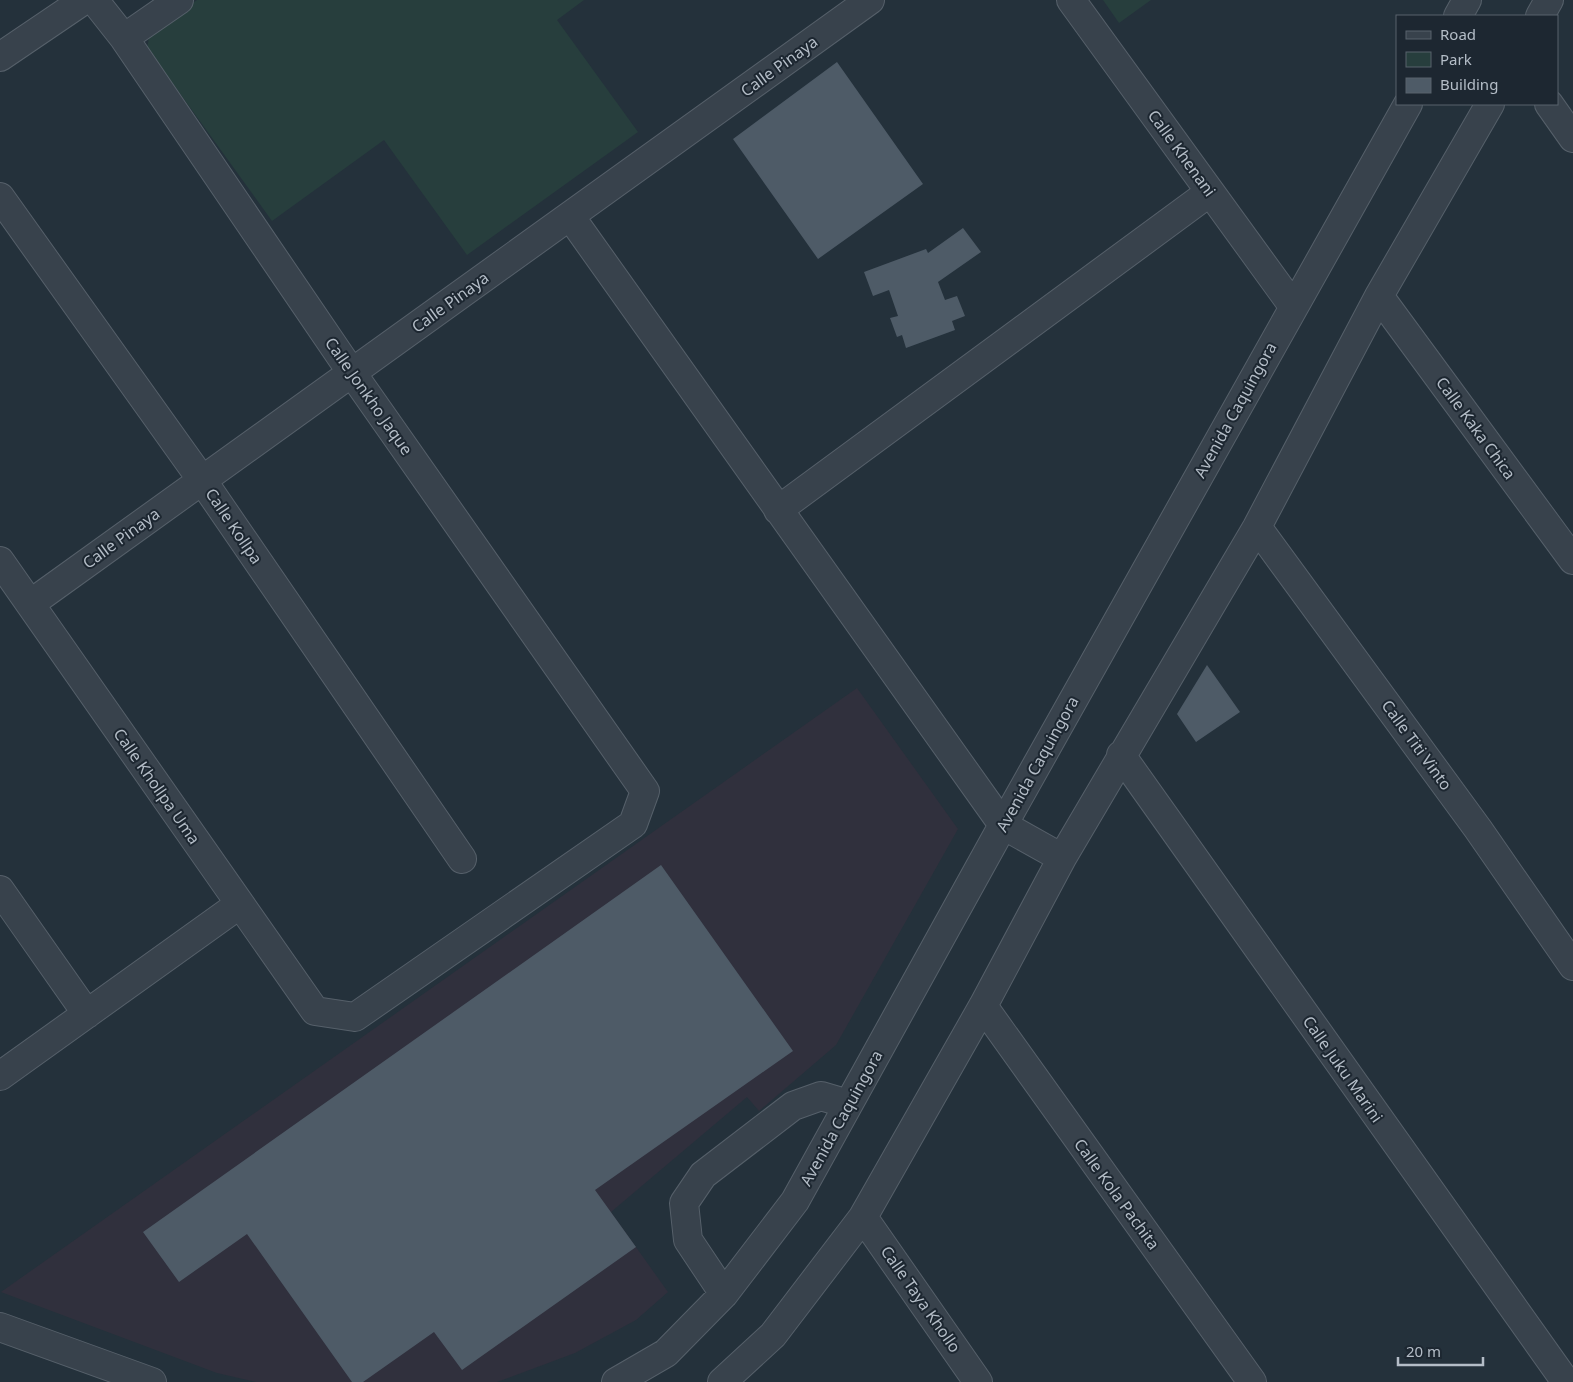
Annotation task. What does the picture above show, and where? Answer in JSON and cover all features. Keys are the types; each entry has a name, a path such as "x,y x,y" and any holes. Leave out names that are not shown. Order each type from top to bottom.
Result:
{"street":[{"path":"0,57 84,0"},
{"name":"Calle Jonkho Jaque","path":"94,0 124,38 352,373 645,791 633,824 355,1017 315,1011"},
{"path":"124,38 178,0"},
{"name":"Calle Pinaya","path":"30,604 870,0"},
{"name":"Calle Khenani","path":"1071,0 1293,306"},
{"path":"1459,15 1467,0"},
{"path":"1540,15 1548,0"},
{"name":"Avenida Caquingora","path":"616,1382 666,1353 724,1294 795,1201 1293,306 1407,105"},
{"path":"729,1380 773,1335 863,1217 983,1006 1062,858 1257,527 1380,296 1489,105"},
{"path":"1550,105 1573,138"},
{"path":"778,510 1210,192"},
{"name":"Calle Kollpa","path":"0,197 202,480 462,859"},
{"path":"570,216 1003,825 1062,858"},
{"name":"Calle Kaka Chica","path":"1380,296 1573,560"},
{"name":"Calle Titi Vinto","path":"1257,527 1478,830 1573,966"},
{"name":"Calle Khollpa Uma","path":"0,561 315,1011"},
{"name":"Calle Juku Marini","path":"1121,755 1564,1367"},
{"path":"0,890 87,1014"},
{"path":"0,1076 240,904"},
{"name":"Calle Kola Pachita","path":"983,1006 1252,1382"},
{"path":"724,1294 688,1240 684,1203 703,1175 793,1106 821,1096 848,1104"},
{"name":"Calle Taya Khollo","path":"863,1217 978,1382"},
{"path":"0,1327 152,1382"}],"shaded area":[{"path":"857,688 958,829 836,1045 759,1111 747,1097 611,1212 668,1292 636,1320 575,1353 497,1382 256,1382 217,1373 1,1292"}],"green space":[{"path":"197,0 584,0 557,20 638,132 467,255 384,140 272,221 147,48 150,33"},
{"path":"1103,0 1151,0 1119,23"}],"building":[{"path":"837,62 923,184 818,259 733,139"},
{"path":"963,228 981,252 938,282 945,300 957,296 965,316 952,321 955,330 906,348 902,335 897,337 890,318 898,316 889,290 873,296 864,272 926,249 928,253"},
{"path":"1207,665 1240,712 1196,742 1177,714"},
{"path":"661,865 793,1051 595,1190 636,1247 462,1370 434,1332 363,1382 352,1382 247,1234 179,1282 143,1232"}]}
